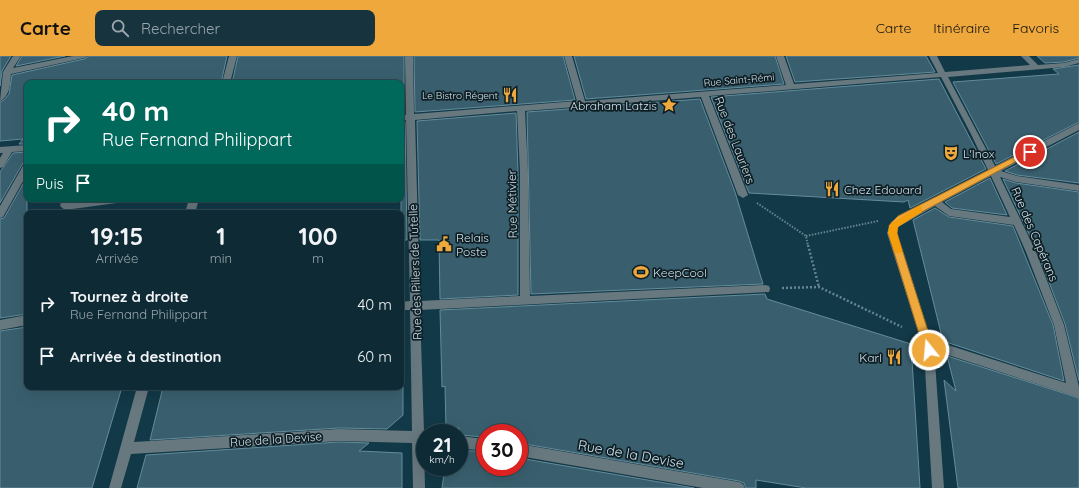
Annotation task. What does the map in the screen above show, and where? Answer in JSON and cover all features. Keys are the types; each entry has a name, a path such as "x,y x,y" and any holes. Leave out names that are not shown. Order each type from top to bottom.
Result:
{"street":[{"path":"2,94 7,72 17,56"},
{"path":"7,72 84,56"},
{"path":"227,80 233,56"},
{"name":"Rue des Piliers de Tutelle","path":"409,56 406,118 421,424"},
{"path":"568,56 582,104"},
{"path":"780,56 791,87"},
{"name":"Rue des Capérans","path":"932,56 944,74 993,171 1030,252 1059,326 1076,391"},
{"path":"1025,56 1036,67"},
{"name":"Rue Saint-Rémi","path":"406,118 1064,65 1079,61"},
{"name":"Rue des Lauriers","path":"704,94 743,195"},
{"name":"Rue Métivier","path":"521,108 524,172 525,300"},
{"path":"938,488 927,344 892,233 894,225 935,201 1079,126"},
{"path":"0,150 24,148"},
{"path":"0,165 10,149"},
{"path":"0,214 24,171"},
{"path":"993,171 1016,179 1079,188"},
{"path":"935,201 949,212 1017,222"},
{"path":"66,202 65,206 99,202"},
{"path":"404,306 765,289"},
{"path":"0,325 24,321"},
{"path":"927,344 1076,391"},
{"path":"115,488 142,390"},
{"name":"Rue de la Devise","path":"126,448 338,435 416,438"},
{"name":"Rue de la Devise","path":"528,452 739,488"},
{"name":"Rue des Piliers de Tutelle","path":"419,488 420,476"}],"path":[{"path":"743,195 806,236 819,287"},
{"path":"806,236 879,221"},
{"path":"765,289 819,287 927,344"}],"building":[{"path":"0,56 11,56 2,71 0,86"},
{"path":"22,56 65,56 16,66"},
{"path":"89,56 227,56 222,80 24,80 24,144 19,144 23,139 0,141 0,102 9,94 12,75 84,59"},
{"path":"238,56 404,56 404,80 233,80"},
{"path":"414,56 563,56 575,100 415,112"},
{"path":"574,56 775,56 784,84 586,99"},
{"path":"786,56 926,56 935,72 795,82"},
{"path":"1037,56 1079,56 1079,58 1064,62 1045,63"},
{"path":"1079,65 1079,122 996,164 953,82 1059,74 1053,69"},
{"path":"939,79 986,169 910,208 908,200 904,202 749,193 711,97"},
{"path":"700,99 735,192 763,284 531,294 527,112"},
{"path":"516,113 518,172 518,295 440,299 439,240 420,240 417,121"},
{"path":"405,122 407,240 404,240 404,210 401,210 401,202 404,202"},
{"path":"1079,132 1079,183 1017,175 1005,171"},
{"path":"24,152 24,163 0,203 0,172 13,153"},
{"path":"990,178 1007,215 952,208 945,202"},
{"path":"1003,179 1016,183 1079,192 1079,381 1065,324 1037,251"},
{"path":"24,182 24,202 27,202 27,210 24,210 24,314 0,318 0,219 4,218"},
{"path":"935,208 949,217 1013,226 1053,325 1064,381 943,341 913,220"},
{"path":"765,294 767,299 911,344 920,488 806,488 756,480 756,488 746,488 744,483 739,481 528,445 528,424 476,424 476,436 468,436 468,424 446,424 445,386 442,387 440,310"},
{"path":"24,327 24,390 121,390 92,488 0,488 0,331"},
{"path":"947,356 1079,398 1079,488 958,488 944,380 956,391"},
{"path":"162,390 403,390 403,415 387,429 339,428 150,440"},
{"path":"339,442 369,443 359,451 402,453 402,488 137,488 146,455"},
{"path":"468,451 476,451 476,476 528,476 528,460 694,488 442,488 444,476 468,476"}],"slow traffic":[{"path":"898,251 892,233 894,225 919,209"}],"place":[{"name":"Le Bistro Régent","path":"510,95"},
{"name":"Abraham Latzis","path":"669,105"},
{"name":"L'Inox","path":"951,153"},
{"name":"Chez Edouard","path":"832,189"},
{"name":"Relais Poste","path":"444,244"},
{"name":"KeepCool","path":"641,272"},
{"name":"Karl","path":"894,357"}],"route":[{"path":"929,350 892,233 894,225 902,219 1030,152"}]}
